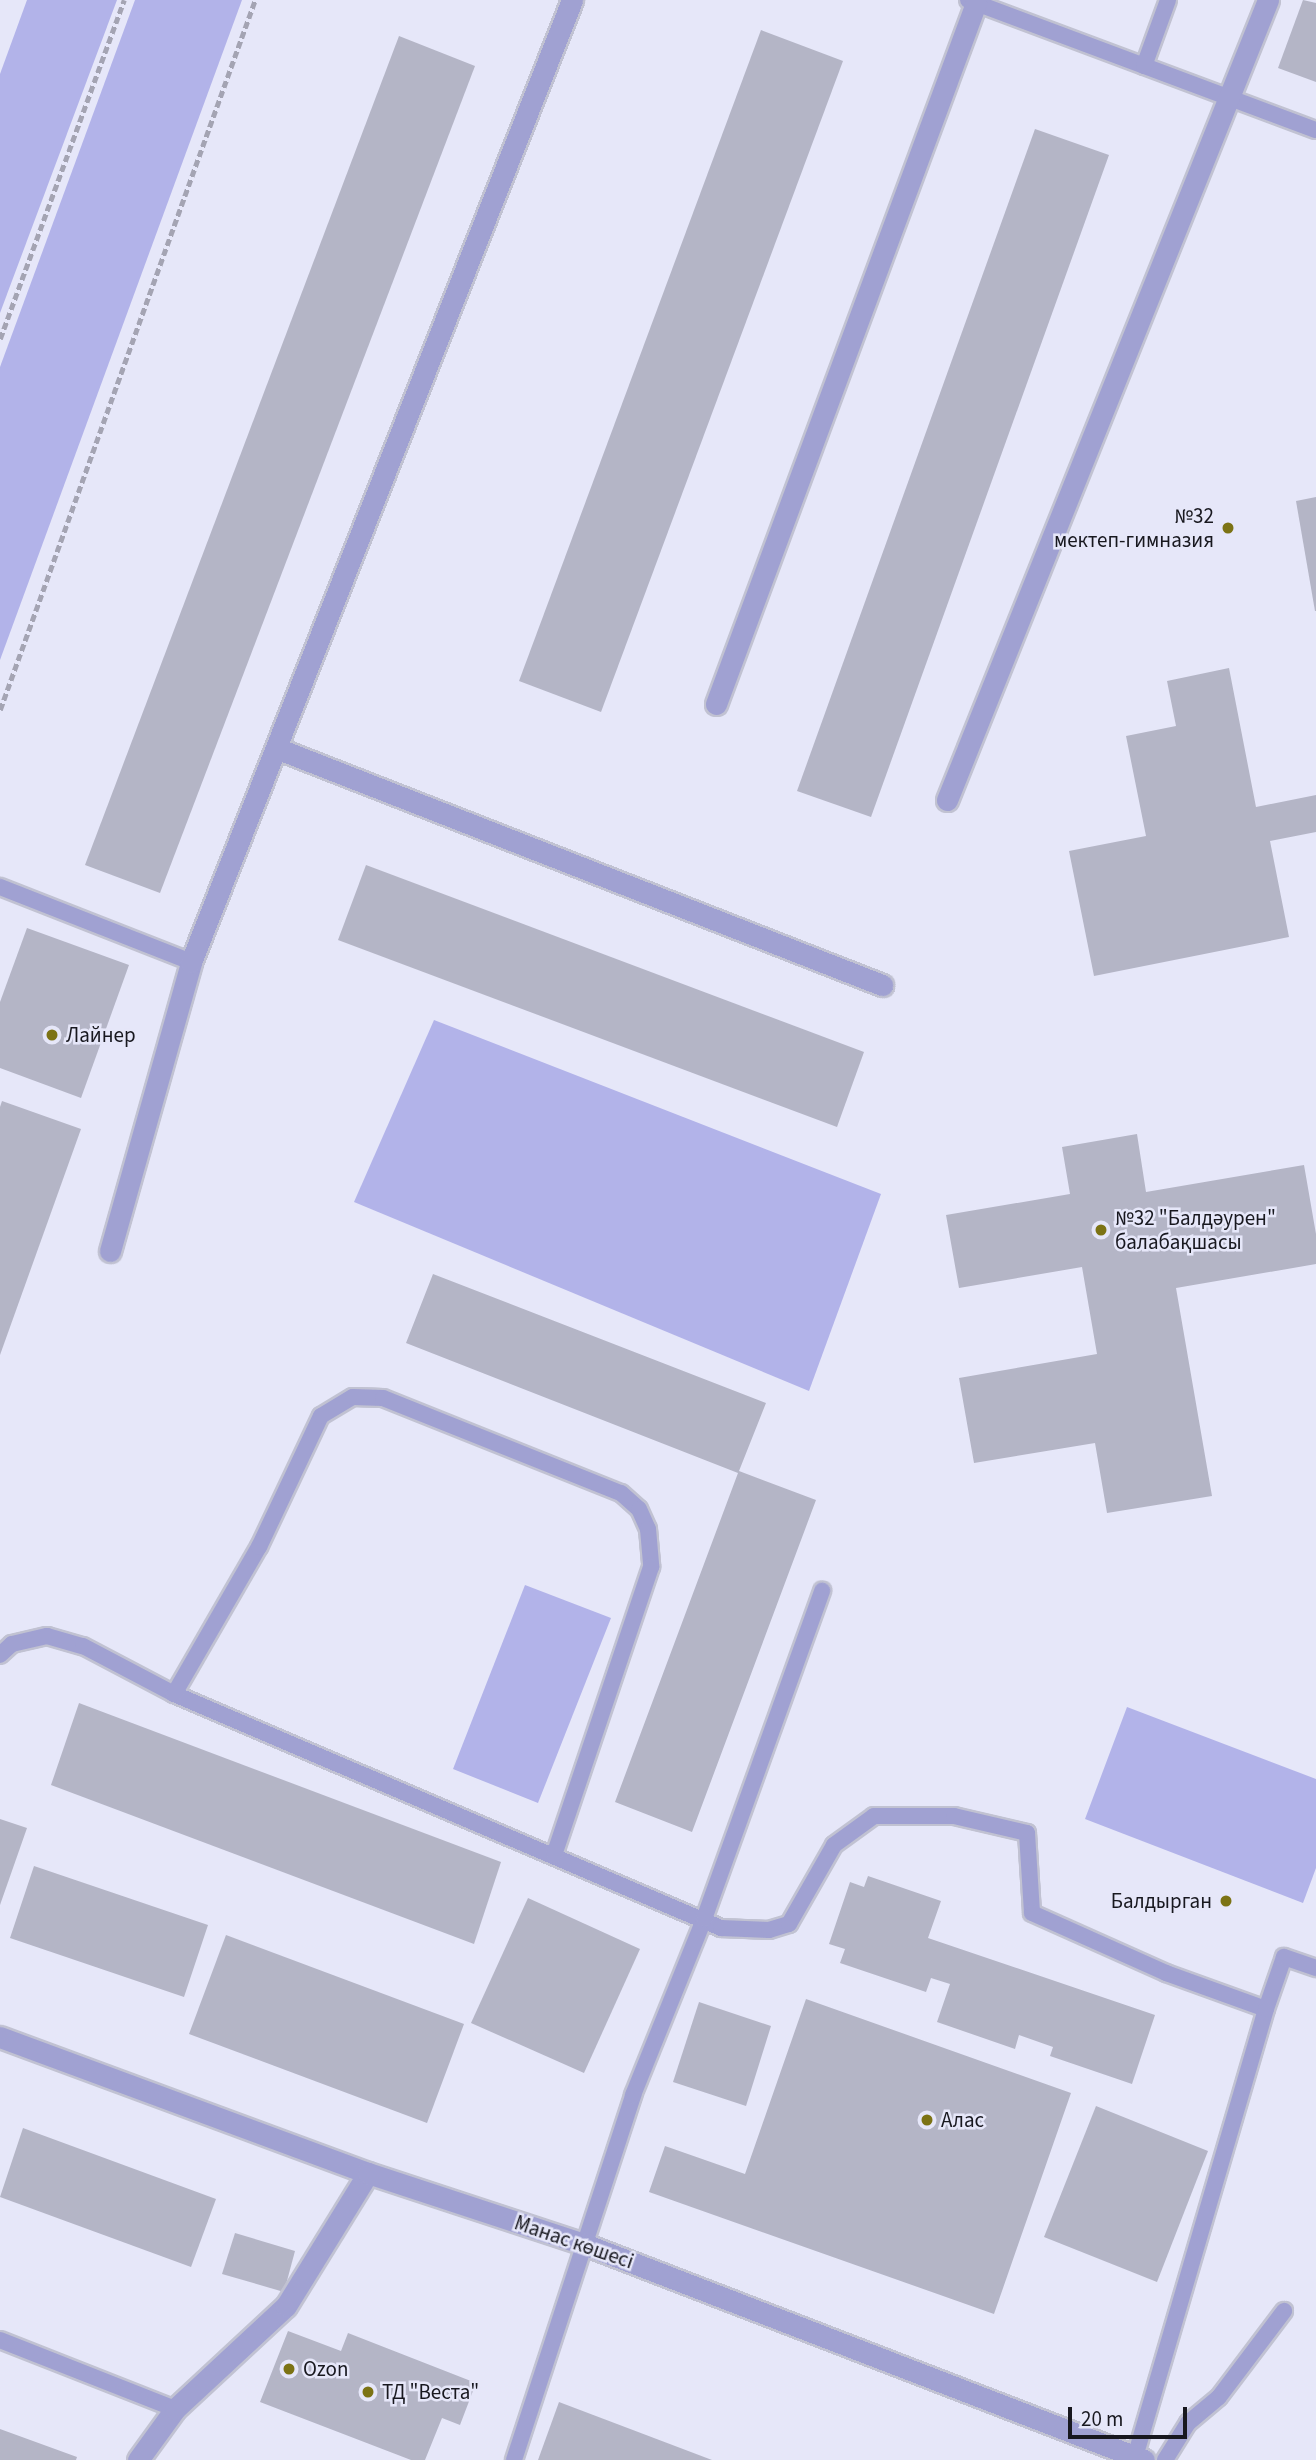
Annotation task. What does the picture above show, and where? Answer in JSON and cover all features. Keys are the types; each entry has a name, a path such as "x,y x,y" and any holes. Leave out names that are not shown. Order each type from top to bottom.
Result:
{"street":[{"path":"110,1251 191,962 572,0"},
{"path":"947,800 1226,96 1268,0"},
{"path":"716,704 972,1"},
{"path":"275,748 882,985"},
{"name":"Манас көшесі","path":"0,2037 368,2173 584,2244 1139,2458"},
{"path":"138,2460 175,2409 286,2306 368,2173"}],"lane":[{"path":"1144,66 1168,0"},
{"path":"972,1 1316,130"},
{"path":"0,887 191,962"},
{"path":"174,1694 259,1547 321,1416 353,1397 383,1398 621,1493 639,1509 648,1530 651,1567 554,1855"},
{"path":"514,2460 633,2095 704,1919 822,1591"},
{"path":"0,1656 12,1644 47,1636 83,1646 174,1694 721,1928 769,1930 789,1924 834,1845 874,1816 954,1816 1027,1833 1032,1913 1166,1973 1266,2009"},
{"path":"1139,2458 1266,2009 1284,1957 1316,1968"},
{"path":"1165,2460 1188,2423 1219,2397 1284,2311"},
{"path":"0,2340 175,2409"}],"path":[{"path":"0,339 124,0"},
{"path":"0,710 255,0"}],"shaded area":[{"path":"27,0 117,0 0,313 0,74"},
{"path":"135,0 242,0 0,660 0,367"},
{"path":"434,1020 881,1194 809,1391 354,1202"},
{"path":"525,1585 611,1618 538,1803 453,1769"},
{"path":"1127,1707 1316,1779 1316,1868 1303,1903 1085,1819"}],"building":[{"path":"1303,0 1316,3 1316,82 1278,68"},
{"path":"761,30 843,61 601,712 519,681"},
{"path":"399,36 475,66 160,893 85,865"},
{"path":"1035,129 1109,155 871,817 797,791"},
{"path":"1316,497 1316,611 1315,611 1296,501"},
{"path":"1229,668 1256,807 1316,795 1316,832 1270,841 1289,937 1094,976 1069,851 1146,836 1126,736 1176,726 1167,681"},
{"path":"366,865 864,1052 837,1127 338,940"},
{"name":"Лайнер","path":"27,928 129,965 81,1098 0,1068 0,1002"},
{"path":"2,1101 81,1129 0,1355 0,1107"},
{"path":"1137,1134 1146,1192 1304,1165 1316,1234 1316,1264 1176,1288 1212,1496 1107,1513 1095,1443 974,1463 959,1378 1097,1354 1082,1267 959,1288 946,1215 1070,1194 1062,1147"},
{"path":"433,1274 766,1403 739,1471 816,1500 692,1832 615,1802 738,1473 406,1343"},
{"path":"79,1703 501,1862 474,1944 51,1785"},
{"path":"0,1819 27,1828 0,1905"},
{"path":"34,1866 208,1925 184,1997 10,1938"},
{"path":"868,1876 941,1901 928,1938 1155,2015 1132,2084 1050,2056 1053,2047 1019,2035 1015,2049 937,2022 950,1984 931,1978 926,1992 840,1963 845,1949 829,1944 850,1882 864,1887"},
{"path":"528,1898 640,1949 584,2073 471,2023"},
{"path":"226,1935 464,2024 427,2123 189,2034"},
{"path":"806,1999 1071,2093 994,2314 649,2192 665,2146 745,2174"},
{"path":"699,2002 771,2026 746,2106 673,2082"},
{"path":"1096,2106 1208,2151 1157,2282 1044,2237"},
{"path":"23,2128 216,2199 191,2267 0,2197"},
{"path":"235,2233 295,2251 284,2292 222,2274"},
{"name":"ТД \"Веста\"","path":"288,2331 341,2351 348,2333 476,2383 460,2425 442,2418 425,2460 411,2460 260,2402"},
{"path":"559,2402 712,2460 538,2460"},
{"path":"0,2429 77,2457 76,2460 0,2460"}],"place":[{"name":"№32 мектеп-гимназия","path":"1228,528"},
{"name":"Лайнер","path":"52,1035"},
{"name":"№32 \"Балдәурен\" балабақшасы","path":"1101,1230"},
{"name":"Балдырган","path":"1226,1901"},
{"name":"Алас","path":"927,2120"},
{"name":"Ozon","path":"289,2369"},
{"name":"ТД \"Веста\"","path":"368,2392"}]}
